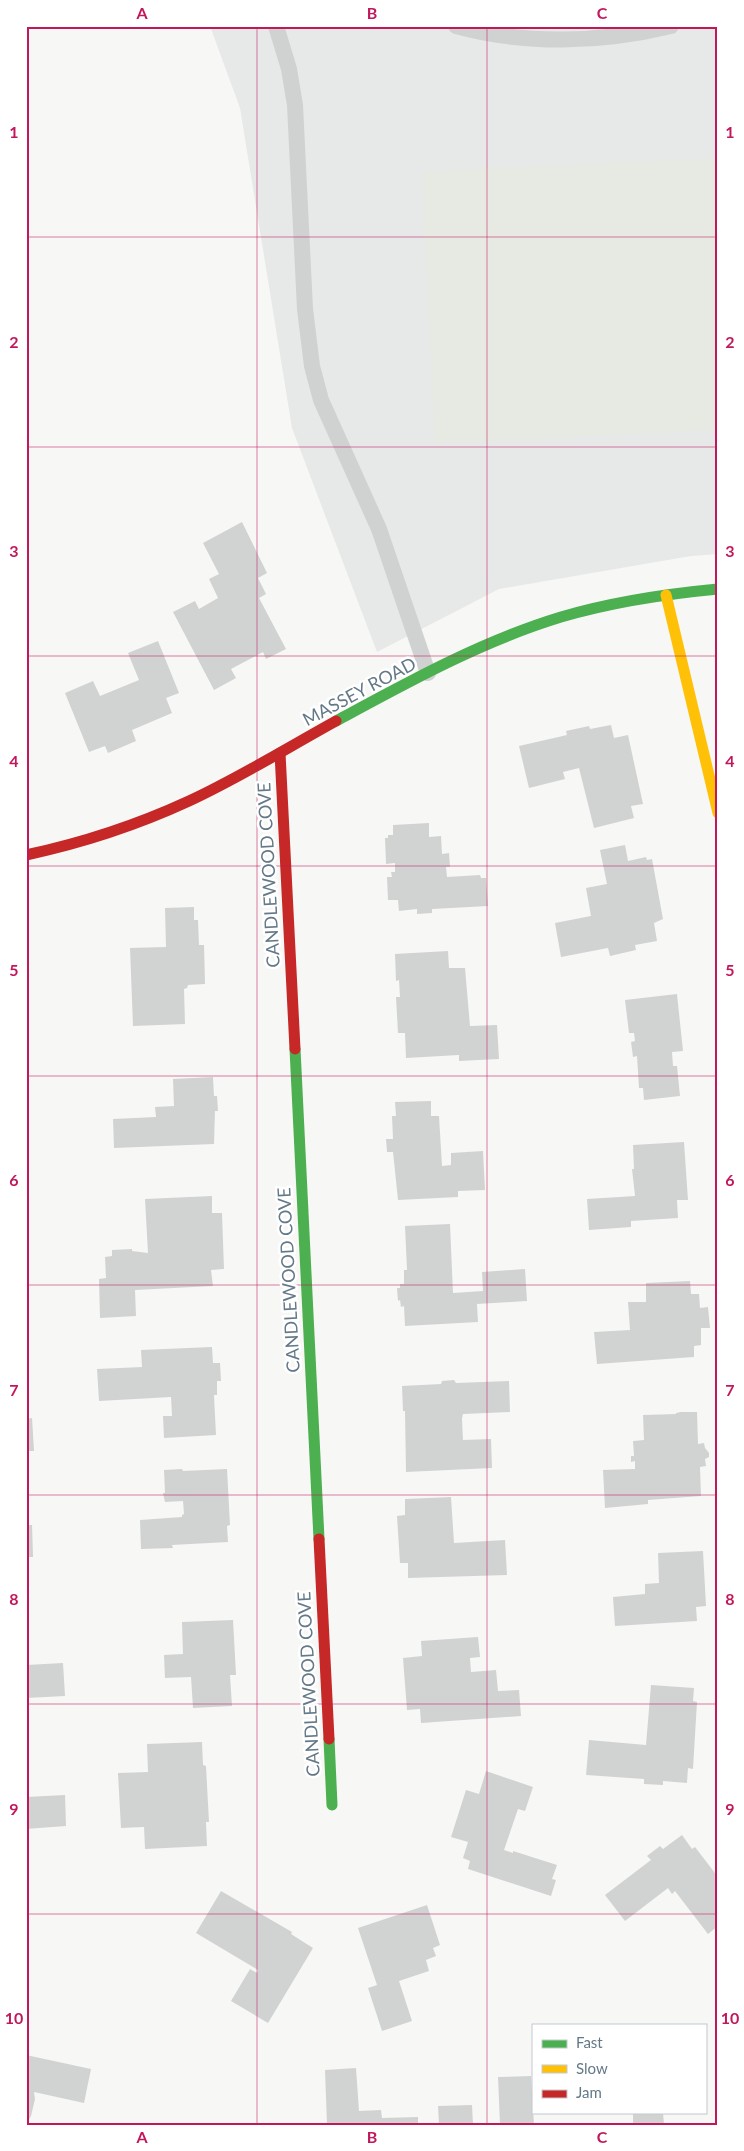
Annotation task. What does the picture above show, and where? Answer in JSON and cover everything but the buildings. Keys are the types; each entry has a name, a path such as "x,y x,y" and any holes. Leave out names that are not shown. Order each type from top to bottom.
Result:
{"street":[{"name":"MASSEY ROAD","path":"26,855 66,846 187,802 428,673 482,647 538,624 592,608 666,595 718,589"},
{"path":"666,595 718,813"},
{"name":"CANDLEWOOD COVE","path":"280,753 332,1805"}],"lane":[{"path":"276,26 289,69 295,105 305,309 312,366 321,400 379,529 428,673"},
{"path":"456,26 494,30 525,38 585,39 623,36 671,26"}],"shaded area":[{"path":"210,26 718,26 718,554 691,556 499,589 377,652 292,428 240,108"},
{"path":"718,158 718,430 435,443 422,172"}],"traffic: fast":[{"path":"336,721 446,663 532,627 561,617 619,603 718,589"},
{"path":"295,1049 319,1539"},
{"path":"329,1739 332,1805"}],"traffic: slow":[{"path":"666,595 718,813"}],"traffic: jam":[{"path":"26,855 68,845 169,810 226,783 336,721"},
{"path":"280,753 295,1049"},
{"path":"319,1539 329,1739"}]}
